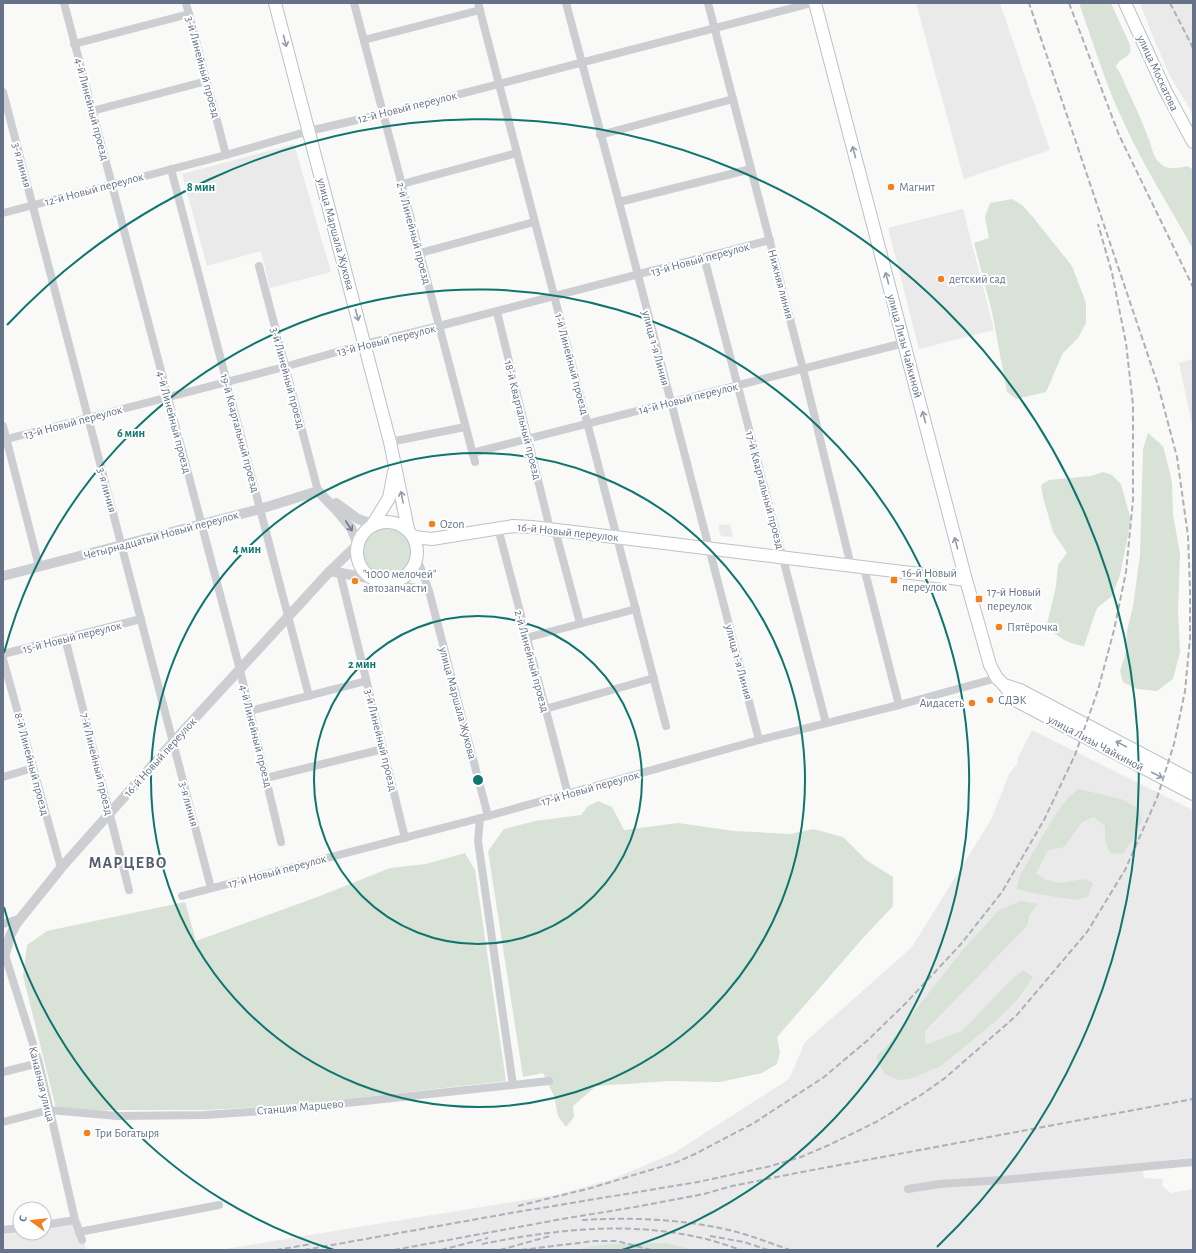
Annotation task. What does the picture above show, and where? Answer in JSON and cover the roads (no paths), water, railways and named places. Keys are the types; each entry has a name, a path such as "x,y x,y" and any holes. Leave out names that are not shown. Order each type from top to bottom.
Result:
{"main road":[{"name":"улица Маршала Жукова","path":"274,3 365,344 411,533"},
{"name":"улица Лизы Чайкиной","path":"815,3 987,656 1000,682 1015,700 1193,794"},
{"name":"улица Москатова","path":"1125,3 1165,90 1193,142"},
{"name":"улица Маршала Жукова","path":"373,524 389,498 395,465"},
{"path":"383,521 401,524 411,533 417,546 417,556 414,566 406,576 389,582 378,581 365,573 359,564 357,554 358,544 362,535 373,524 383,521"},
{"name":"16-й Новый переулок","path":"411,533 432,538 513,526 532,526 966,580"},
{"path":"417,556 432,538"},
{"name":"улица Лизы Чайкиной","path":"1000,682 1020,690 1193,782"}],"street":[{"name":"4-й Линейный проезд","path":"64,3 240,670 282,842"},
{"name":"3-й Линейный проезд","path":"186,3 226,155"},
{"name":"2-й Линейный проезд","path":"354,3 475,462"},
{"name":"улица 1-я Линия","path":"566,3 759,740"},
{"name":"Нижняя линия","path":"708,3 803,368 851,566"},
{"name":"12-й Новый переулок","path":"3,213 226,155 308,131 383,114 812,3"},
{"path":"364,40 479,7"},
{"name":"1-й Линейный проезд","path":"479,7 666,726"},
{"path":"74,44 189,14"},
{"path":"92,111 207,81"},
{"name":"3-я линия","path":"3,92 211,888"},
{"path":"600,135 733,100"},
{"path":"402,184 517,154"},
{"path":"619,202 751,168"},
{"name":"19-й Квартальный проезд","path":"171,169 309,696"},
{"path":"420,253 534,222"},
{"name":"13-й Новый переулок","path":"5,440 284,367 365,344 497,312 770,240"},
{"name":"17-й Квартальный проезд","path":"704,258 826,724"},
{"name":"3-й Линейный проезд","path":"259,266 284,367 318,491"},
{"name":"18-й Квартальный проезд","path":"497,312 528,439 580,623"},
{"name":"14-й Новый переулок","path":"472,453 904,343"},
{"path":"3,426 5,440 39,566"},
{"path":"390,442 466,427"},
{"path":"318,491 358,519 373,524"},
{"path":"318,491 351,528 358,544"},
{"name":"Четырнадцатый Новый переулок","path":"3,576 260,509 318,491"},
{"name":"2-й Линейный проезд","path":"498,528 568,794"},
{"name":"16-й Новый переулок","path":"4,951 20,918 61,868 173,742 330,571 358,544"},
{"name":"улица Маршала Жукова","path":"417,556 429,591 484,817 478,841 512,1085"},
{"path":"864,568 899,705"},
{"path":"330,571 373,579"},
{"name":"3-й Линейный проезд","path":"344,574 340,577 405,838"},
{"path":"389,582 429,591"},
{"path":"526,638 636,609"},
{"name":"15-й Новый переулок","path":"3,654 141,619"},
{"name":"7-й Линейный проезд","path":"65,638 109,814 130,890"},
{"name":"8-й Линейный проезд","path":"3,659 61,868"},
{"path":"545,709 654,678"},
{"path":"250,711 366,681"},
{"name":"17-й Новый переулок","path":"182,896 484,817 759,740 899,705 1000,682"},
{"path":"266,778 383,749"},
{"path":"3,777 33,768"},
{"path":"3,924 20,918"},
{"name":"Канавная улица","path":"4,951 38,1063 75,1220 81,1236 218,1205"},
{"path":"3,1072 38,1063"},
{"name":"Станция Марцево","path":"3,1122 49,1110 118,1116 205,1115 292,1109 549,1081"},
{"path":"908,1188 1193,1162"},
{"path":"52,1223 75,1220"}],"railway":[{"path":"304,1250 511,1213 698,1182 771,1166 801,1157 829,1145 876,1122 921,1095 945,1078 1016,1016 1087,932 1125,870 1157,798 1174,744 1185,691 1190,638 1188,536 1177,457 1158,385 1029,3"},
{"path":"1069,3 1119,135 1193,287"},
{"path":"1170,3 1193,48"},
{"path":"518,1206 591,1188 677,1162 754,1123 824,1077 868,1040 906,1003 961,944 1002,892 1044,820 1075,755 1098,690 1114,630 1126,572 1133,500 1133,405 1126,343 1112,273 1098,224"},
{"path":"394,1250 704,1194 732,1186 802,1172 1193,1099"},
{"path":"582,1220 637,1219 693,1223 737,1232 790,1250"},
{"path":"482,1244 562,1231 616,1228 670,1232 697,1237 741,1250"},
{"path":"500,1250 550,1236"},
{"path":"710,1236 744,1242 768,1250"},
{"path":"441,1250 488,1238"},
{"path":"521,1250 594,1241 617,1241 651,1250"},
{"path":"276,1250 311,1244"}],"place":[{"name":"Магнит","path":"891,187"},
{"name":"детский сад","path":"941,279"},
{"name":"Ozon","path":"432,524"},
{"name":"16-й Новый переулок","path":"894,580"},
{"name":"\"1000 мелочей\" автозапчасти","path":"355,581"},
{"name":"17-й Новый переулок","path":"979,599"},
{"name":"Пятёрочка","path":"999,627"},
{"name":"СДЭК","path":"990,700"},
{"name":"Аидасеть","path":"972,703"},
{"name":"Три Богатыря","path":"87,1133"}],"district":[{"name":"МАРЦЕВО","path":"128,862"}]}
